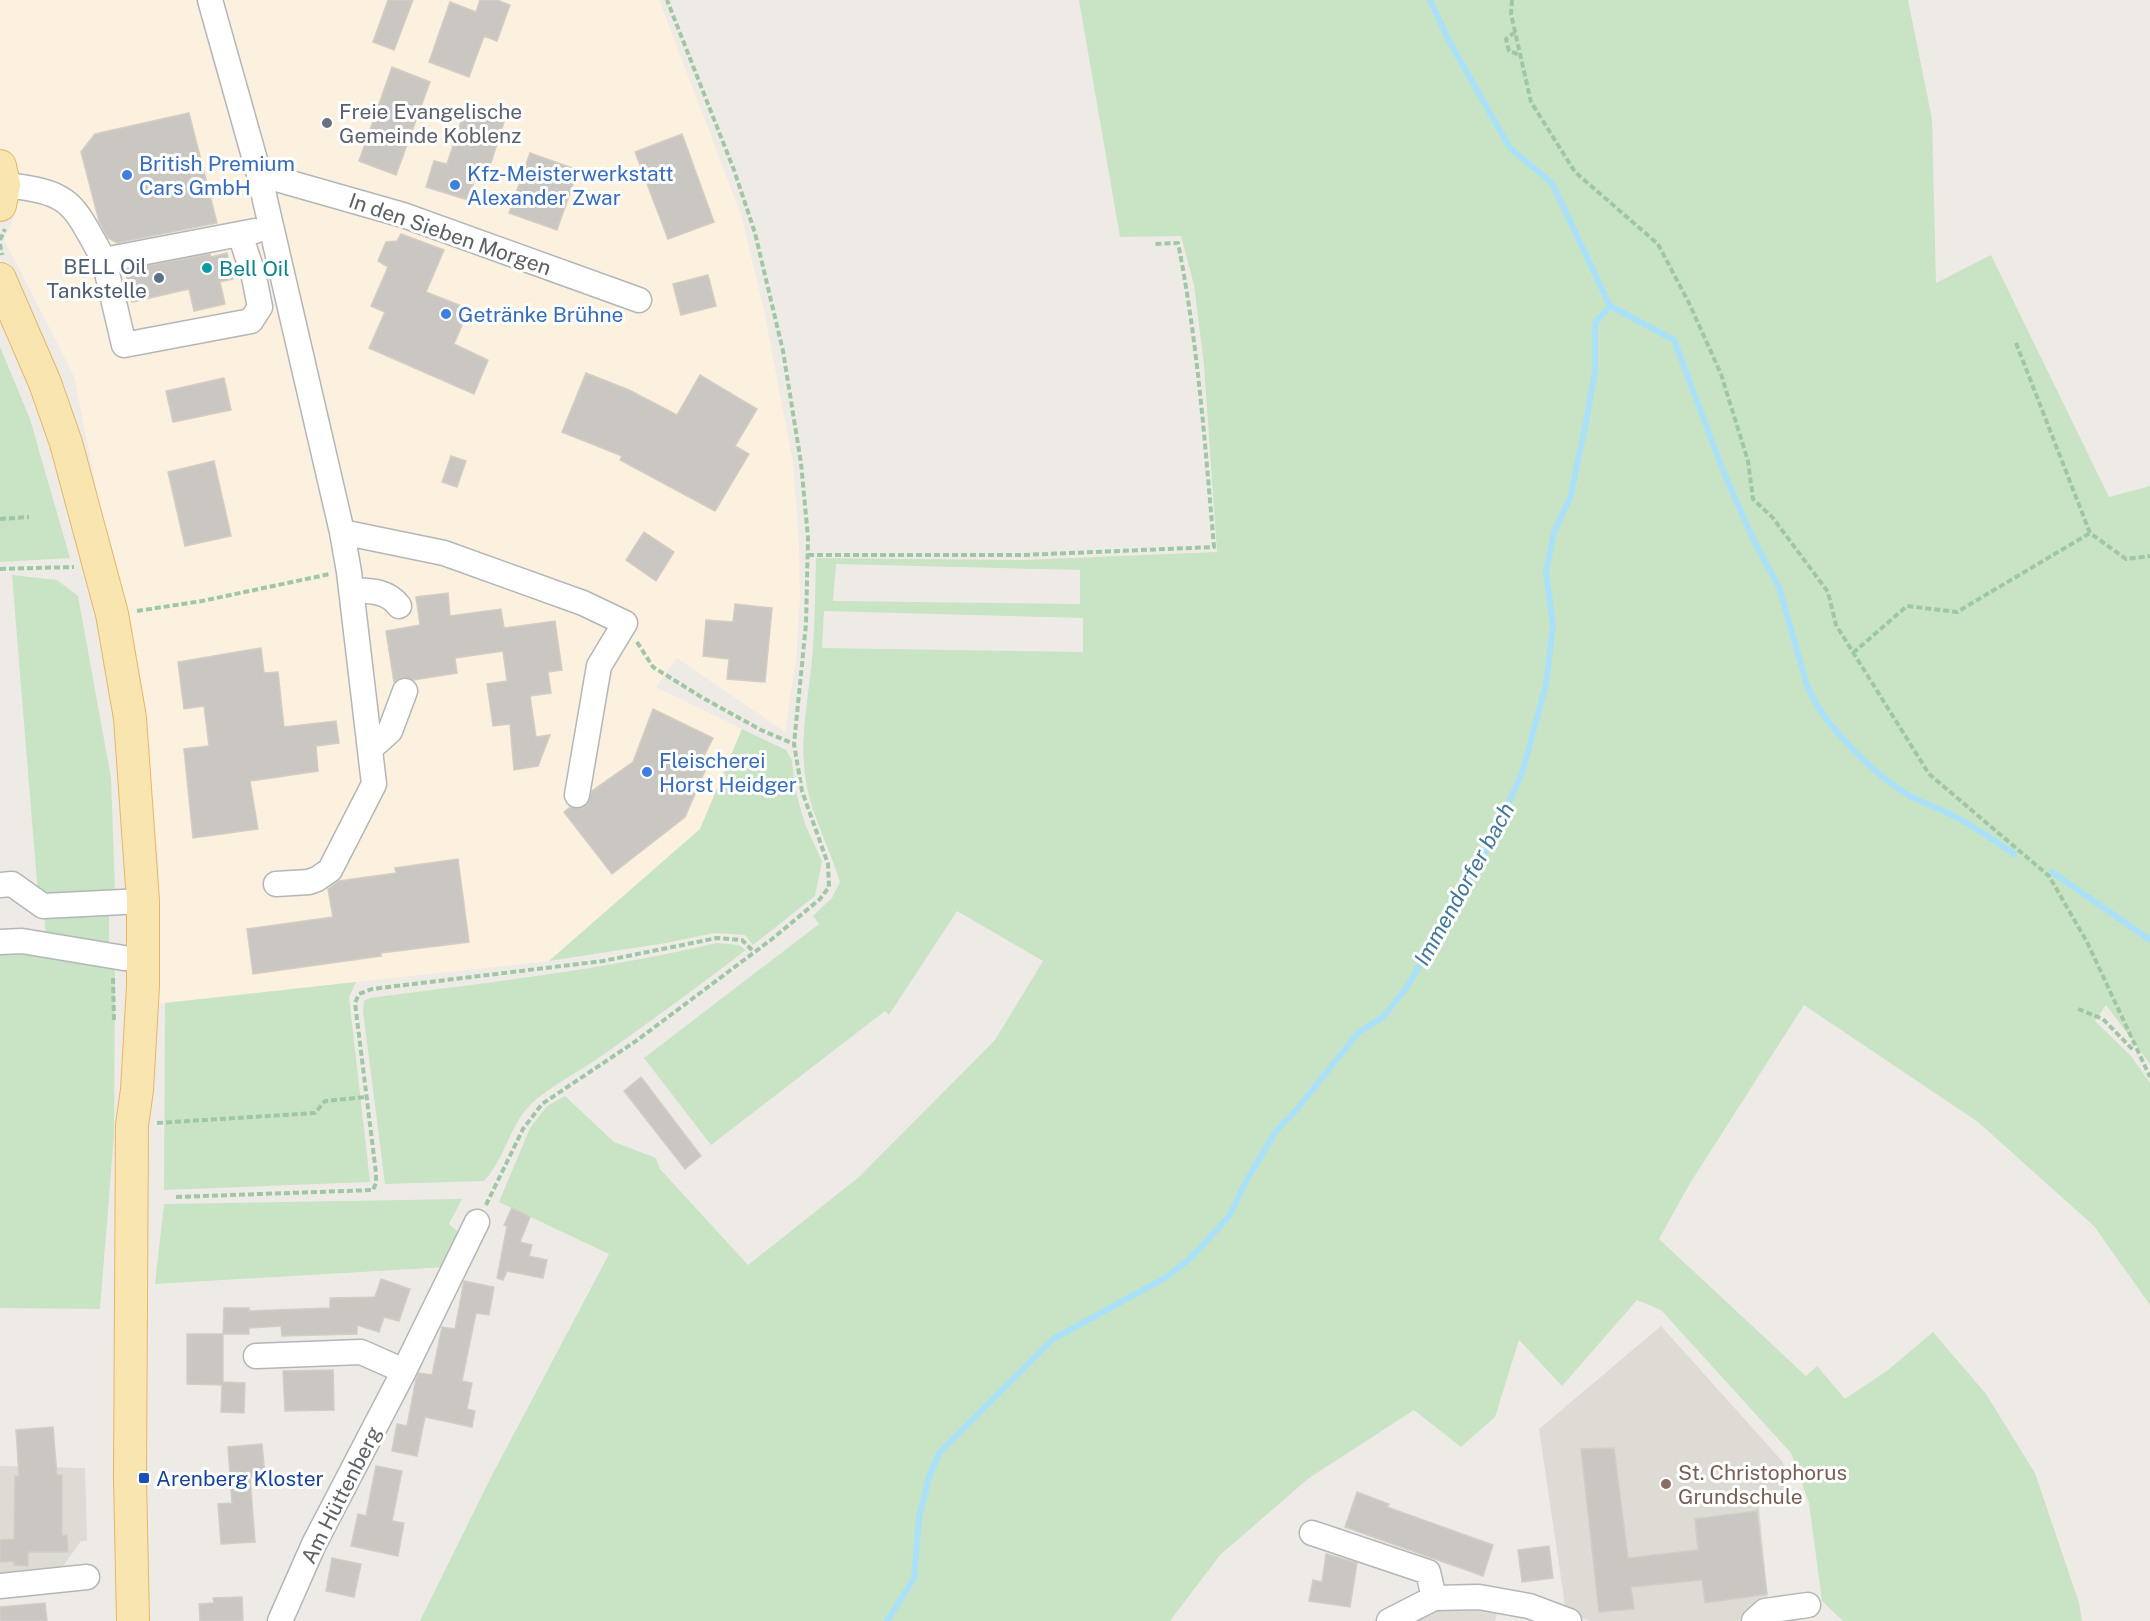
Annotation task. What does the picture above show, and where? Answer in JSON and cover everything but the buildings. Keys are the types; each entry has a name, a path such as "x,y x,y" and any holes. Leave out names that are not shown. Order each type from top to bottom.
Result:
{"main road":[{"path":"0,279 56,412 112,614 130,718 134,902 124,958 128,1086 132,1125 130,1478 133,1621"},
{"path":"0,315 25,365 48,425 86,567 123,768 125,838 142,986 132,1125"}],"street":[{"path":"210,0 259,174 342,532 374,784 330,870 309,882 276,884"},
{"name":"In den Sieben Morgen","path":"259,174 403,215 639,300"},
{"path":"1,186 38,189 64,200 78,214 104,260 124,345 251,321 260,307 254,277 240,234"},
{"path":"104,260 272,227"},
{"path":"342,532 444,553 583,603 625,623 600,666 577,795"},
{"path":"350,581 393,598 399,606"},
{"path":"370,749 390,731 405,691"},
{"path":"0,885 12,884 43,906 134,902"},
{"path":"0,942 22,941 124,958"},
{"name":"Am Hüttenberg","path":"280,1621 314,1544 404,1371 477,1222"},
{"path":"256,1356 361,1352 404,1371"},
{"path":"1312,1533 1428,1572 1434,1598"},
{"path":"0,1586 87,1577"},
{"path":"1389,1621 1434,1598 1479,1598 1529,1606 1569,1621"},
{"path":"1754,1621 1765,1611 1808,1605"}],"path":[{"path":"477,1222 523,1129 542,1104 636,1041 754,952 820,899 829,887 828,864 802,791 794,744 806,624 808,537 800,452 783,351 755,233 734,170 666,0"},
{"path":"1512,0 1515,32 1531,102 1575,172 1658,244 1689,303 1721,374 1748,461 1753,499 1773,518 1828,592 1836,625 1929,774 2049,876 2087,942 2150,1077"},
{"path":"1515,32 1506,39 1509,51 1520,56"},
{"path":"807,555 1023,555 1214,547 1201,390 1183,265 1178,243 1154,244"},
{"path":"2016,344 2090,532 2126,560 2150,556"},
{"path":"0,519 29,517"},
{"path":"1853,653 1907,606 1957,612 2090,532"},
{"path":"0,569 86,567"},
{"path":"112,614 202,601 336,573 350,581"},
{"path":"625,623 653,667 761,730 794,744"},
{"path":"176,1197 373,1190 376,1183 355,1003 359,994 372,989 603,961 717,938 742,940 754,952"},
{"path":"2079,1009 2103,1019 2138,1054"},
{"path":"132,1125 315,1113 325,1101 366,1097"}],"shaded area":[{"path":"0,0 659,0 741,215 764,310 793,463 800,596 796,659 785,732 677,658 656,687 742,729 700,829 549,961 154,1004 159,862 142,720 74,376 4,239 13,220 16,197 0,151"},
{"name":"St. Christophorus Grundschule","path":"1661,1326 1783,1462 1788,1506 1759,1506 1768,1601 1750,1607 1738,1621 1590,1621 1566,1612 1539,1429"},
{"path":"0,1466 85,1468 87,1541 81,1541 61,1569 0,1576"},
{"path":"1461,1606 1498,1610 1495,1621 1409,1621 1441,1608"}],"green space":[{"path":"1079,0 1908,0 1932,119 1936,283 1991,255 2109,497 2150,486 2150,1064 2106,1005 2095,1021 2131,1056 2150,1083 2150,1305 2094,1226 1978,1122 1804,1005 1689,1185 1659,1239 1806,1376 1817,1366 1845,1399 1888,1370 1933,1332 1986,1394 2035,1473 2079,1603 2082,1621 1843,1621 1822,1601 1809,1503 1791,1453 1661,1310 1637,1300 1562,1386 1519,1340 1495,1417 1461,1447 1414,1410 1309,1478 1220,1555 1170,1621 420,1621 490,1479 609,1254 499,1202 530,1128 547,1106 565,1096 614,1142 656,1158 660,1169 748,1265 859,1177 995,1040 1043,961 957,911 889,1015 885,1011 711,1145 644,1058 819,924 813,916 832,898 840,882 812,808 804,766 805,720 814,634 816,558 1023,560 1217,552 1204,365 1194,285 1181,236 1120,237","holes":["836,564 1080,570 1080,604 833,601","824,611 1083,618 1083,652 822,648"]},
{"path":"0,347 30,419 70,558 0,562"},
{"path":"12,575 57,580 78,596 111,778 115,890 38,895"},
{"path":"742,729 786,750 792,760 795,789 805,824 822,861 815,896 753,945 745,935 714,933 666,943 549,961 700,829"},
{"path":"44,912 109,913 109,944 46,938"},
{"path":"717,943 739,945 746,950 621,1042 548,1090 531,1104 518,1121 497,1163 484,1181 385,1184 363,1011 364,1001 369,998 631,961"},
{"path":"0,951 115,964 114,1135 100,1309 0,1308"},
{"path":"356,982 349,997 370,1182 164,1190 165,1003"},
{"path":"462,1199 449,1224 459,1233 446,1267 155,1284 164,1204"}],"waterway":[{"name":"Immendorfer bach","path":"887,1621 914,1578 919,1518 929,1477 939,1453 1053,1339 1165,1278 1191,1258 1230,1215 1245,1183 1276,1131 1298,1108 1358,1033 1383,1017 1407,987 1494,837 1523,770 1546,684 1553,625 1546,572 1554,532 1570,498 1586,422 1595,371 1595,323 1610,306 1552,183 1510,148 1449,41 1430,0"},
{"path":"1610,306 1674,340 1724,473 1754,541 1779,587 1806,682 1835,730 1865,761 1896,787 1915,799 1960,819 2014,854"},
{"path":"2052,872 2150,940"}],"place":[{"name":"Freie Evangelische Gemeinde Koblenz","path":"327,123"},
{"name":"British Premium Cars GmbH","path":"127,175"},
{"name":"Kfz-Meisterwerkstatt Alexander Zwar","path":"455,185"},
{"name":"Bell Oil","path":"207,268"},
{"name":"BELL Oil Tankstelle","path":"159,278"},
{"name":"Getränke Brühne","path":"446,314"},
{"name":"Fleischerei Horst Heidger","path":"647,772"},
{"name":"Arenberg Kloster","path":"144,1478"},
{"name":"St. Christophorus Grundschule","path":"1666,1484"}]}
